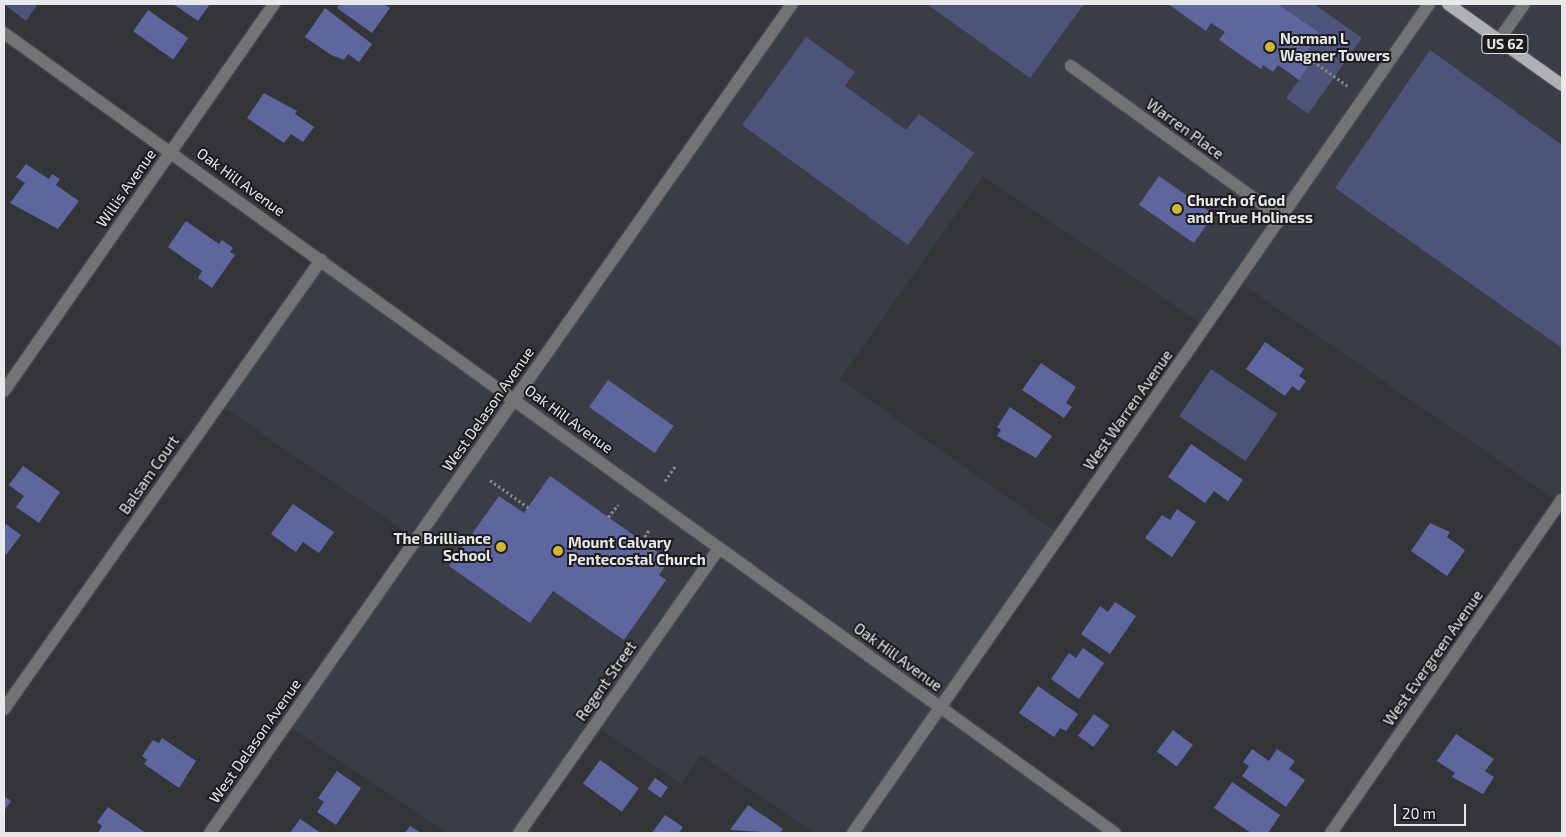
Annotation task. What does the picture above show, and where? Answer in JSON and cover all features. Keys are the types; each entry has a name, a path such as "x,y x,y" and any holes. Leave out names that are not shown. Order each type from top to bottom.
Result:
{"main road":[{"name":"US 62","path":"1448,4 1562,85"}],"street":[{"name":"Willis Avenue","path":"4,391 274,4"},
{"name":"West Delason Avenue","path":"210,833 792,4"},
{"name":"West Warren Avenue","path":"854,833 1429,4"},
{"path":"1499,40 1524,4"},
{"name":"Oak Hill Avenue","path":"4,33 1115,833"},
{"name":"Warren Place","path":"1070,66 1281,218"},
{"name":"Balsam Court","path":"4,710 321,260"},
{"name":"West Evergreen Avenue","path":"1331,833 1562,500"},
{"name":"Regent Street","path":"519,833 719,548"}],"path":[{"path":"1305,55 1364,98"},
{"path":"665,481 675,466"},
{"path":"490,480 528,507"},
{"path":"608,517 618,504"},
{"path":"642,541 650,528"}],"shaded area":[{"path":"4,4 38,4 26,21"},
{"path":"792,4 1562,4 1562,504 1238,281 1206,327 983,176 840,379 1061,535 941,708 1115,833 814,833 701,755 681,784 595,725 519,833 447,833 286,724 416,539 219,404 321,260 514,399"},
{"path":"927,4 1084,4 1030,78"},
{"path":"1278,4 1314,4 1362,38 1308,114 1286,98 1311,63 1303,57 1320,33"},
{"path":"806,37 855,72 845,86 906,130 919,114 974,153 908,245 742,125"},
{"path":"1430,50 1562,145 1562,348 1335,188"},
{"path":"1211,369 1277,414 1245,461 1179,416"}],"building":[{"path":"173,4 210,4 198,21"},
{"path":"340,4 384,4 390,8 372,33 337,8"},
{"name":"Norman L Wagner Towers","path":"1168,4 1278,4 1320,33 1303,57 1311,63 1299,80 1278,65 1273,72 1263,65 1261,69 1219,40 1225,32 1211,23 1206,31"},
{"path":"325,8 372,44 359,62 348,54 344,60 331,55 305,37"},
{"path":"148,10 188,38 173,59 133,31"},
{"path":"264,93 297,111 295,114 314,127 303,142 291,134 284,143 247,118"},
{"path":"26,164 49,179 52,174 60,179 56,185 79,201 58,229 10,203 25,183 16,177"},
{"name":"Church of God and True Holiness","path":"1159,176 1214,214 1194,243 1139,205"},
{"path":"186,221 219,244 222,240 233,248 230,252 235,255 212,288 198,278 202,271 168,247"},
{"path":"1265,342 1304,369 1299,376 1306,381 1299,391 1292,386 1285,396 1246,369"},
{"path":"1041,363 1076,387 1066,403 1072,407 1064,418 1022,390"},
{"path":"608,380 674,426 655,453 589,407"},
{"path":"1010,407 1052,436 1036,458 997,436 1001,430 997,427"},
{"path":"1191,444 1243,480 1228,501 1214,491 1205,503 1168,477"},
{"path":"23,466 60,492 39,523 16,507 24,496 9,485"},
{"name":"Mount Calvary Pentecostal Church","path":"550,476 669,560 659,575 666,580 624,640 553,591 530,623 449,566 499,496 524,513"},
{"path":"293,504 334,532 319,553 303,542 296,552 271,534"},
{"path":"1177,509 1196,522 1172,557 1145,538 1162,515 1170,520"},
{"path":"4,523 21,535 6,555 4,553"},
{"path":"1430,523 1450,532 1447,537 1465,550 1447,576 1411,551"},
{"path":"1115,602 1136,616 1110,654 1081,634 1100,606 1108,612"},
{"path":"1083,648 1104,663 1079,699 1051,679 1069,653 1076,658"},
{"path":"1038,686 1078,714 1066,731 1060,728 1054,737 1019,713"},
{"path":"1094,714 1109,725 1094,747 1078,736"},
{"path":"1173,730 1193,745 1177,767 1157,752"},
{"path":"1456,734 1494,759 1485,771 1494,777 1483,794 1452,777 1455,773 1437,761"},
{"path":"162,738 196,761 179,788 144,764 147,760 142,756 153,740 159,743"},
{"path":"1252,749 1269,761 1277,749 1295,761 1289,769 1305,780 1286,807 1242,776 1249,766 1243,762"},
{"path":"600,760 639,788 622,812 583,783"},
{"path":"337,771 361,788 336,825 317,812 324,802 318,798"},
{"path":"655,778 668,787 661,798 648,789"},
{"path":"1232,782 1280,815 1268,833 1251,833 1214,808"},
{"path":"4,796 11,801 4,811"},
{"path":"748,805 783,829 780,833 730,830"},
{"path":"108,807 146,833 98,833 102,826 97,822"},
{"path":"665,815 683,827 679,833 652,833"},
{"path":"300,819 321,833 290,833"},
{"path":"410,826 421,833 405,833"}],"place":[{"name":"Norman L Wagner Towers","path":"1270,47"},
{"name":"Church of God and True Holiness","path":"1177,209"},
{"name":"The Brilliance School","path":"501,547"},
{"name":"Mount Calvary Pentecostal Church","path":"558,551"}]}
